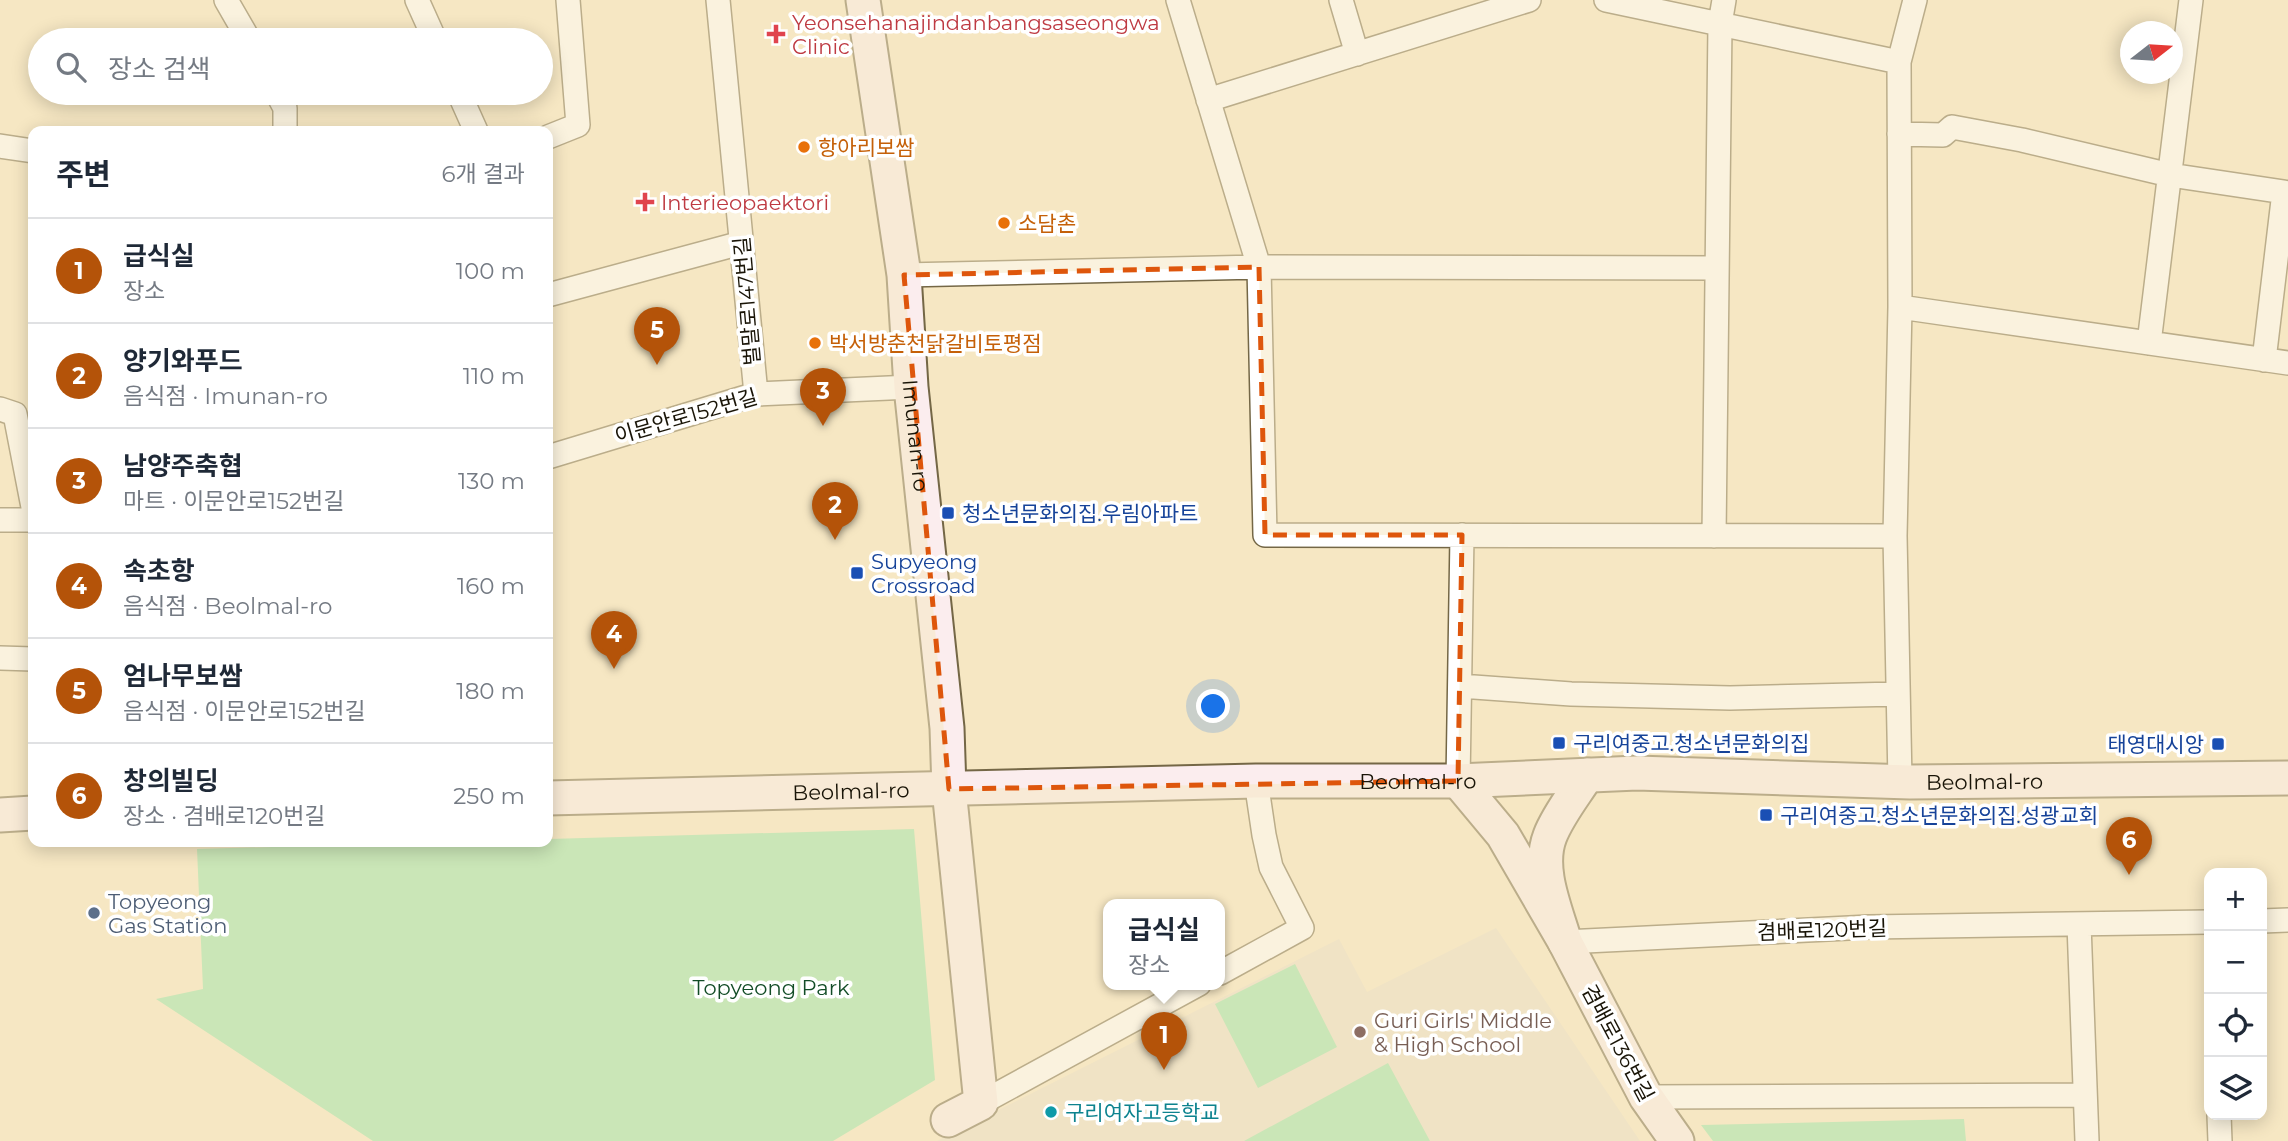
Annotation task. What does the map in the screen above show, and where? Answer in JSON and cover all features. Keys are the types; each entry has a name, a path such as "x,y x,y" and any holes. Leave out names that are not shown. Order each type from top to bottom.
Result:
{"street":[{"path":"226,0 242,28"},
{"path":"417,0 430,28"},
{"path":"553,135 578,125 568,0"},
{"name":"벌말로147번길","path":"718,0 755,394"},
{"name":"Imunan-ro","path":"863,0 904,275 911,387 947,728 949,789 981,1104"},
{"path":"1178,0 1259,267 1265,535 1895,536"},
{"path":"1341,0 1357,54"},
{"path":"1208,100 1529,0"},
{"path":"1606,0 1899,62"},
{"path":"1714,536 1720,24 1724,0"},
{"path":"1900,781 1895,536 1900,307 1899,62 1915,0"},
{"path":"2149,343 2191,0"},
{"path":"283,105 285,126"},
{"path":"464,105 474,126"},
{"path":"1899,134 1943,135 1952,127 2022,140 2169,175 2284,192 2264,359"},
{"path":"0,146 28,150"},
{"path":"553,294 741,243"},
{"path":"904,275 1259,267 1716,268"},
{"path":"1900,307 2288,363"},
{"name":"이문안로152번길","path":"553,455 755,394 911,387"},
{"path":"0,408 15,414 28,480"},
{"path":"0,520 28,520"},
{"path":"1462,535 1458,781 1503,835 1565,942"},
{"path":"0,658 28,659"},
{"path":"1460,686 1571,694 1730,698 1898,694"},
{"name":"Beolmal-ro","path":"553,798 1256,781 1458,781 1637,773 1900,781 2288,778"},
{"path":"1565,942 1548,882 1545,855 1550,835 1587,775"},
{"path":"1225,970 1302,928 1271,867 1256,781"},
{"path":"0,815 28,813"},
{"path":"2267,921 2288,920"},
{"name":"겸배로120번길","path":"1565,942 1869,927 2204,922"},
{"path":"2079,924 2087,1141"},
{"name":"겸배로136번길","path":"1565,942 1646,1097 1677,1141"},
{"path":"948,1120 1188,990"},
{"path":"1646,1097 2085,1095"},
{"path":"2219,1120 2220,1141"}],"highlighted area":[{"path":"1259,267 1265,535 1462,535 1458,781 949,789 904,275"}],"shaded area":[{"name":"Guri Girls' Middle & High School","path":"1496,928 1640,1141 937,1141 1339,939 1367,992"}],"green space":[{"name":"Topyeong Park","path":"914,829 935,1080 833,1141 373,1141 156,999 203,989 197,849 553,847 553,839"},
{"path":"1295,964 1337,1047 1258,1088 1215,1004"},
{"path":"1388,1063 1430,1141 1244,1141"},
{"path":"1964,1119 1966,1141 1713,1141 1701,1125"}],"place":[{"name":"Yeonsehanajindanbangsaseongwa Clinic","path":"776,34"},
{"name":"항아리보쌈","path":"804,147"},
{"name":"Interieopaektori","path":"645,202"},
{"name":"소담촌","path":"1004,223"},
{"name":"박서방춘천닭갈비토평점","path":"815,343"},
{"name":"엄나무보쌈","path":"657,365"},
{"name":"남양주축협","path":"823,426"},
{"name":"청소년문화의집.우림아파트","path":"948,513"},
{"name":"양기와푸드","path":"835,540"},
{"name":"Supyeong Crossroad","path":"857,573"},
{"name":"속초항","path":"614,669"},
{"name":"구리여중고.청소년문화의집","path":"1559,743"},
{"name":"태영대시앙","path":"2218,744"},
{"name":"구리여중고.청소년문화의집.성광교회","path":"1766,815"},
{"name":"창의빌딩","path":"2129,875"},
{"name":"Topyeong Gas Station","path":"94,913"},
{"name":"Guri Girls' Middle & High School","path":"1360,1032"},
{"name":"급식실","path":"1164,1070"},
{"name":"구리여자고등학교","path":"1051,1112"}]}
